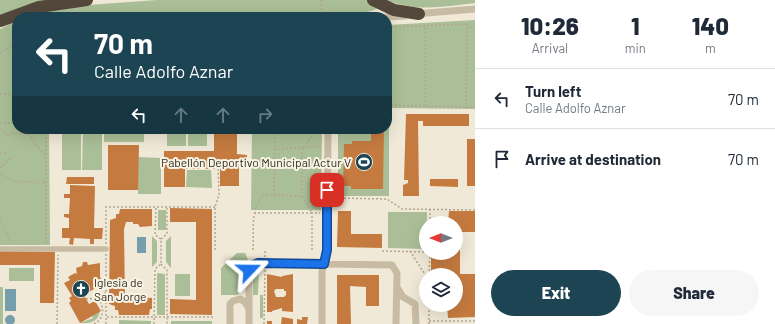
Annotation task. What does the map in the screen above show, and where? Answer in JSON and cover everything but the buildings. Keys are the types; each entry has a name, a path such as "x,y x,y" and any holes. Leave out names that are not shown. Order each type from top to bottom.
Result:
{"highway":[{"path":"25,12 39,7 87,0"},
{"path":"373,0 394,10 419,14"},
{"path":"0,21 12,17"}],"street":[{"path":"392,17 475,9"},
{"path":"322,324 324,264 327,250 328,134"},
{"path":"0,249 106,249"},
{"path":"249,324 249,270 255,263 392,265 396,269 396,324"},
{"path":"230,324 231,302 240,299 249,287"},
{"path":"396,287 400,293 408,300 412,301 416,306 416,324"},
{"path":"240,299 245,302 249,309"},
{"path":"396,312 399,306 408,300"}],"path":[{"path":"321,0 322,12"},
{"path":"392,27 467,24 467,27 475,27"},
{"path":"425,25 425,106"},
{"path":"466,106 467,27"},
{"path":"0,53 12,46"},
{"path":"0,94 12,94"},
{"path":"392,105 475,107"},
{"path":"0,123 12,123"},
{"path":"0,128 8,136 12,134"},
{"path":"28,134 46,158"},
{"path":"32,139 36,134"},
{"path":"46,134 46,249"},
{"path":"274,195 275,134"},
{"path":"302,148 307,144 312,134"},
{"path":"274,149 321,146"},
{"path":"302,148 302,196 312,214 312,250"},
{"path":"0,154 8,152"},
{"path":"0,168 11,158"},
{"path":"215,250 215,207 219,195 218,162"},
{"path":"0,174 14,181 46,183"},
{"path":"254,250 254,213 256,204 263,195 302,196"},
{"path":"336,198 387,199 402,209 475,210"},
{"path":"106,324 106,207 215,207"},
{"path":"156,207 155,234 161,239"},
{"path":"154,324 155,269 160,264 161,239 167,234 167,207"},
{"path":"430,209 430,216"},
{"path":"254,213 322,214"},
{"path":"0,217 14,249"},
{"path":"57,324 58,249"},
{"path":"265,250 265,259"},
{"path":"382,251 419,252"},
{"path":"410,252 421,268"},
{"path":"160,264 167,270 167,324"},
{"path":"264,324 265,268"},
{"path":"86,299 98,298 103,293 106,293"},
{"path":"94,324 101,318 102,314 101,304 98,298"},
{"path":"429,312 429,324"},
{"path":"106,317 215,317"},
{"path":"429,320 475,320"}],"green space":[{"path":"0,0 60,0 18,12 12,12 12,14 0,17"},
{"path":"157,0 367,0 379,7 365,12 42,12 61,7"},
{"path":"386,0 475,0 475,3 430,8 397,4"},
{"path":"475,20 475,109 392,108 392,25"},
{"path":"12,23 12,134 49,134 50,245 0,245 0,29"},
{"path":"62,134 81,134 81,170 62,170"},
{"path":"83,134 102,134 102,170 82,170"},
{"path":"104,134 144,134 144,142 104,142"},
{"path":"167,134 186,134 186,146 167,146"},
{"path":"188,134 207,134 207,146 188,146"},
{"path":"252,134 322,134 321,210 251,210"},
{"path":"338,134 389,134 389,196 338,196"},
{"path":"138,157 161,158 161,194 138,194"},
{"path":"187,170 211,170 212,188 186,187"},
{"path":"158,210 166,210 166,230 158,230"},
{"path":"388,212 427,212 427,216 419,216 419,249 388,248"},
{"path":"152,236 157,241 157,262 152,267"},
{"path":"171,236 171,268 166,262 166,241"},
{"path":"237,253 245,253 249,262 245,270 244,289 237,295 221,295 221,268"},
{"path":"9,268 34,268 34,281 9,281"},
{"path":"259,268 258,295 253,295 253,274"},
{"path":"157,273 165,274 165,315 157,315"},
{"path":"175,274 190,274 190,296 175,296"},
{"path":"0,287 3,287 3,324 0,324"},
{"path":"260,295 263,295 263,318 260,318"},
{"path":"100,311 99,315 93,322 80,323 93,318 92,316"},
{"path":"119,320 151,321 151,324 119,324"},
{"path":"171,321 212,321 212,324 171,324"}],"water":[{"path":"137,237 146,237 146,253 137,253"},
{"path":"5,289 16,289 16,311 5,311"},
{"path":"8,315 12,315 14,316 14,324 8,325 5,322 5,318"}],"place":[{"name":"Pabellón Deportivo Municipal Actur V","path":"364,162"},
{"name":"Iglesia de San Jorge","path":"81,289"}],"route":[{"path":"249,270 253,264 258,263 324,264 327,250 327,190"}]}
